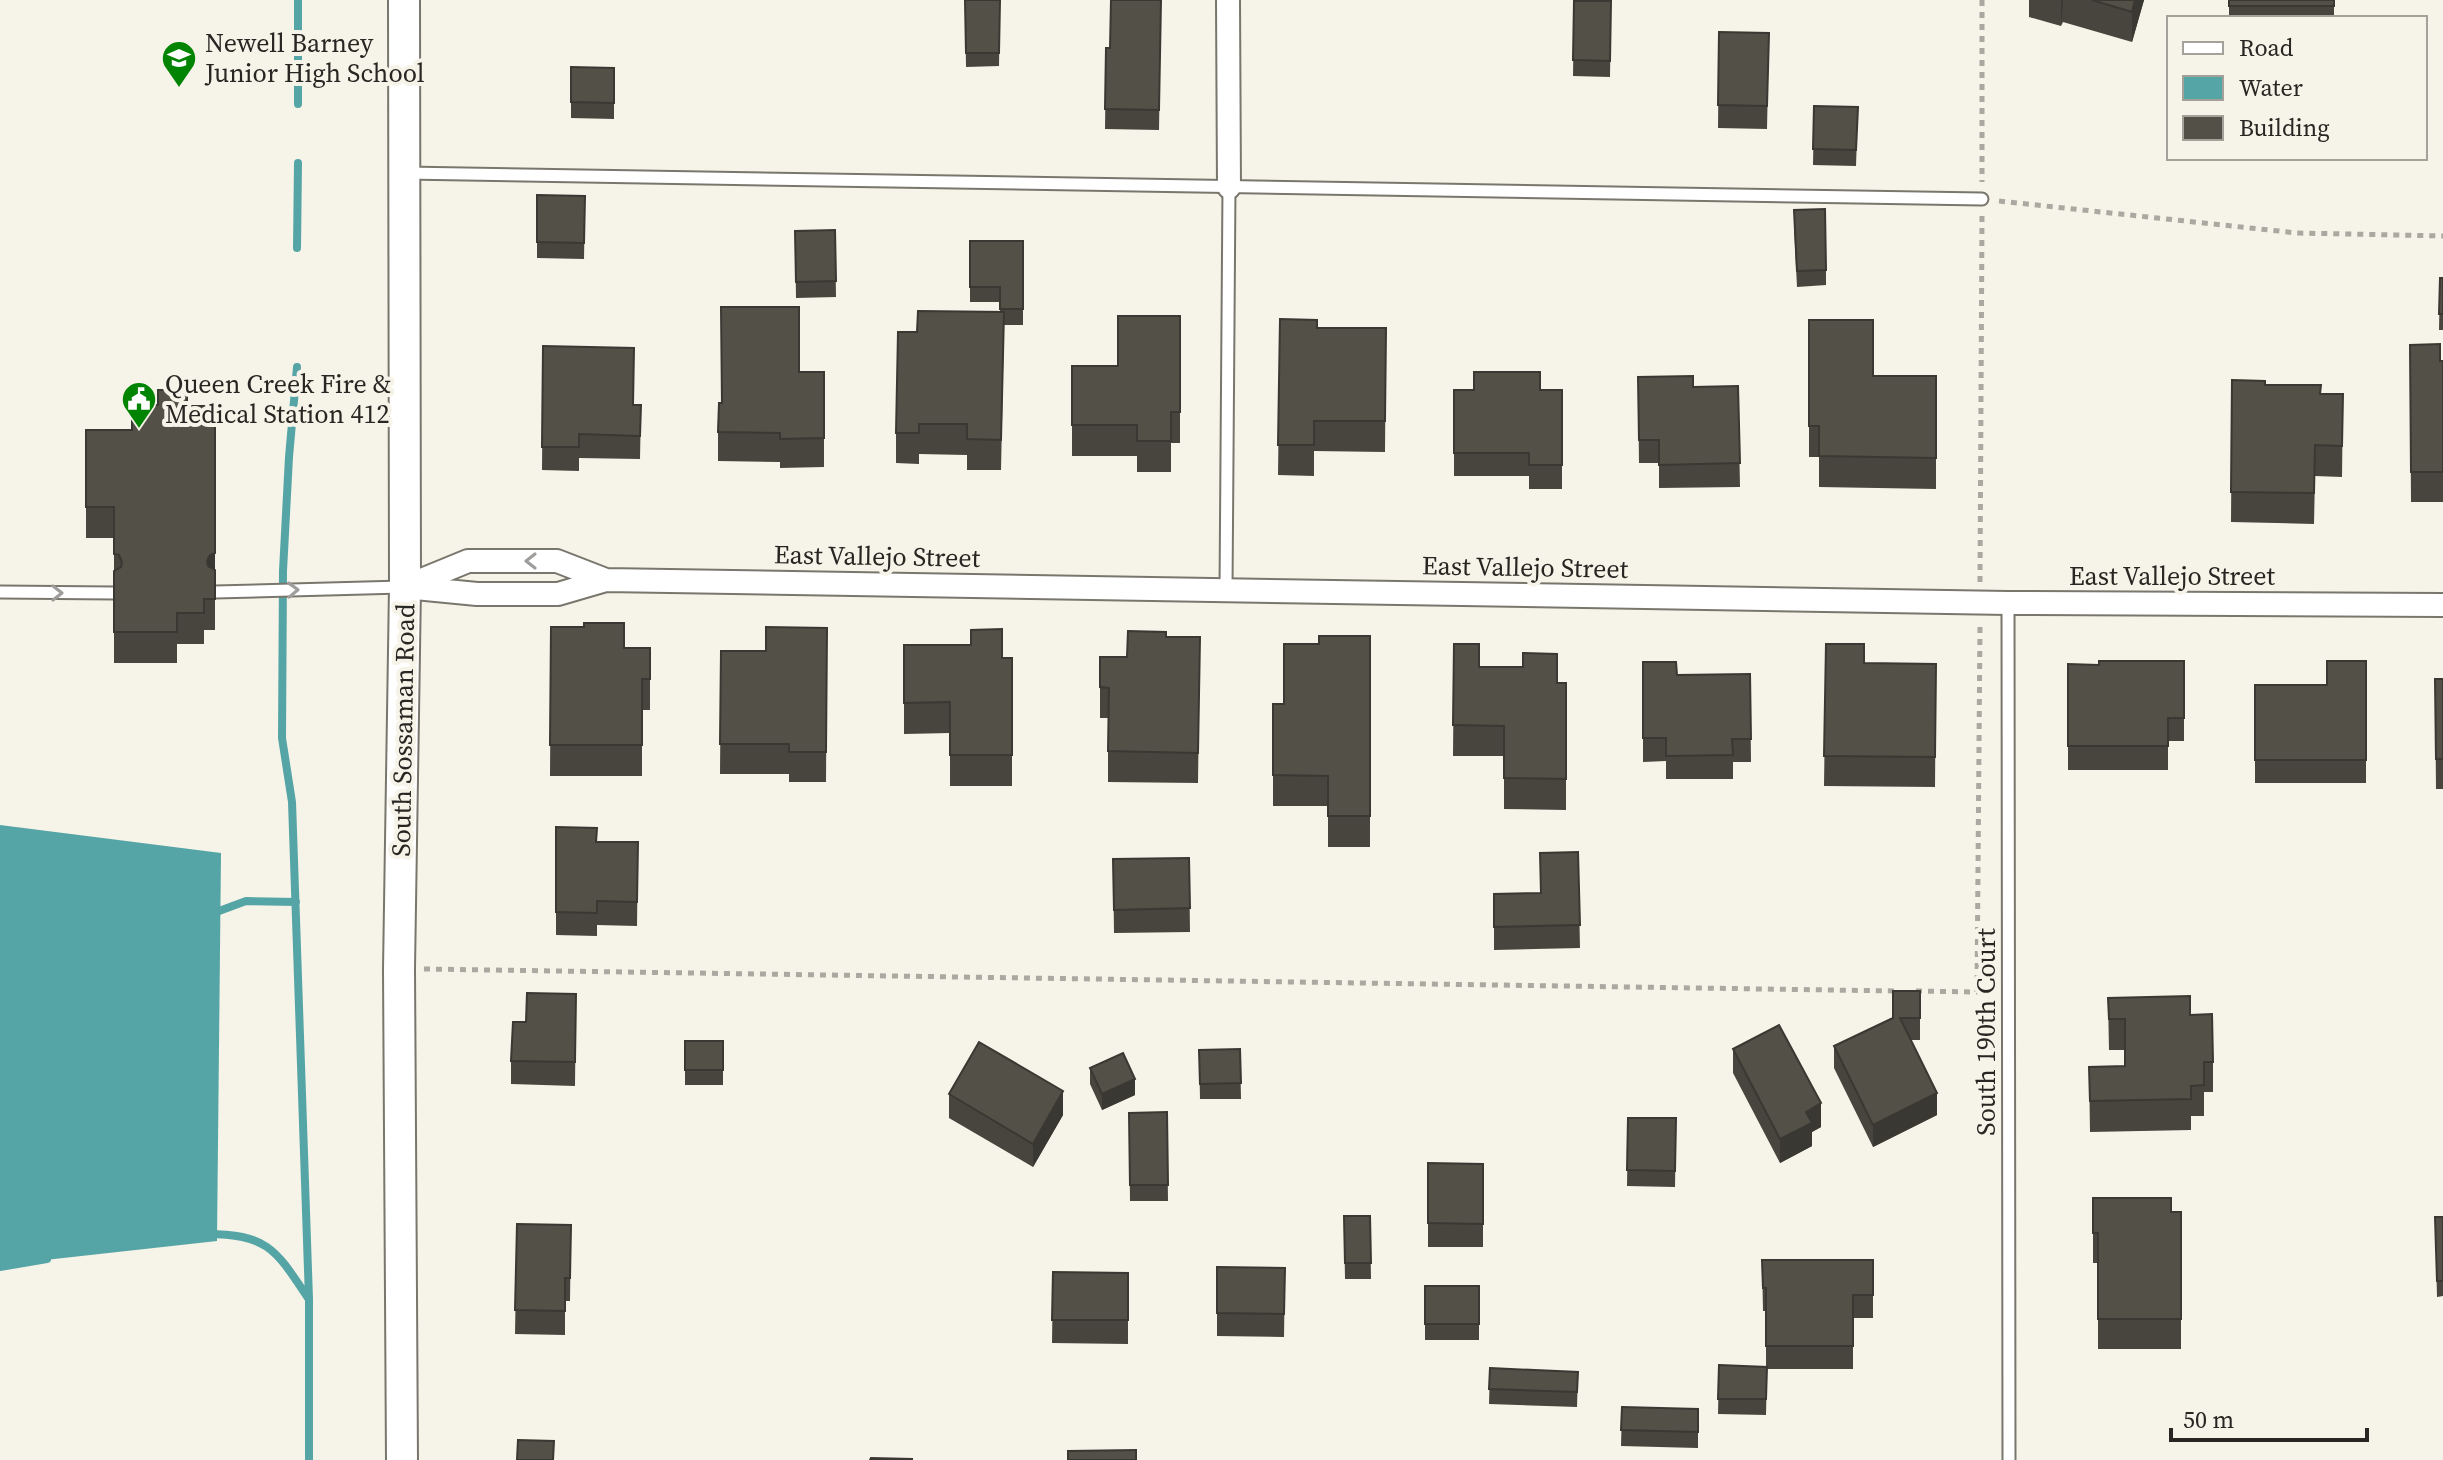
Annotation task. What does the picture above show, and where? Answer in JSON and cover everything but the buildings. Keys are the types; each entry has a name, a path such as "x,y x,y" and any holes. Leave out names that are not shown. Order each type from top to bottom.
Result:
{"main road":[{"name":"South Sossaman Road","path":"402,1460 399,969 405,587 404,0"}],"street":[{"path":"1228,0 1229,187"},
{"name":"East Vallejo Street","path":"405,587 468,561 557,561 606,580"},
{"name":"East Vallejo Street","path":"405,587 477,594 558,594 606,580 1980,603 2443,605"}],"lane":[{"path":"404,173 1982,199"},
{"path":"1226,590 1229,187"},
{"path":"215,592 405,587"},
{"path":"0,592 114,593"},
{"name":"South 190th Court","path":"2008,603 2009,1460"}],"path":[{"path":"399,969 1977,992 1982,0"},
{"path":"1982,199 2297,233 2443,236"}],"water":[{"path":"0,825 221,853 217,1241 0,1265"}],"waterway":[{"path":"298,0 298,104"},
{"path":"297,248 298,163"},
{"path":"297,367 283,571 282,738 292,802 309,1299 309,1460"},
{"path":"211,914 246,901 296,902"},
{"path":"206,1234 244,1237 268,1248 308,1298"},
{"path":"0,1267 47,1259"}],"place":[{"name":"Newell Barney Junior High School","path":"179,89"},
{"name":"Queen Creek Fire & Medical Station 412","path":"139,430"}]}
